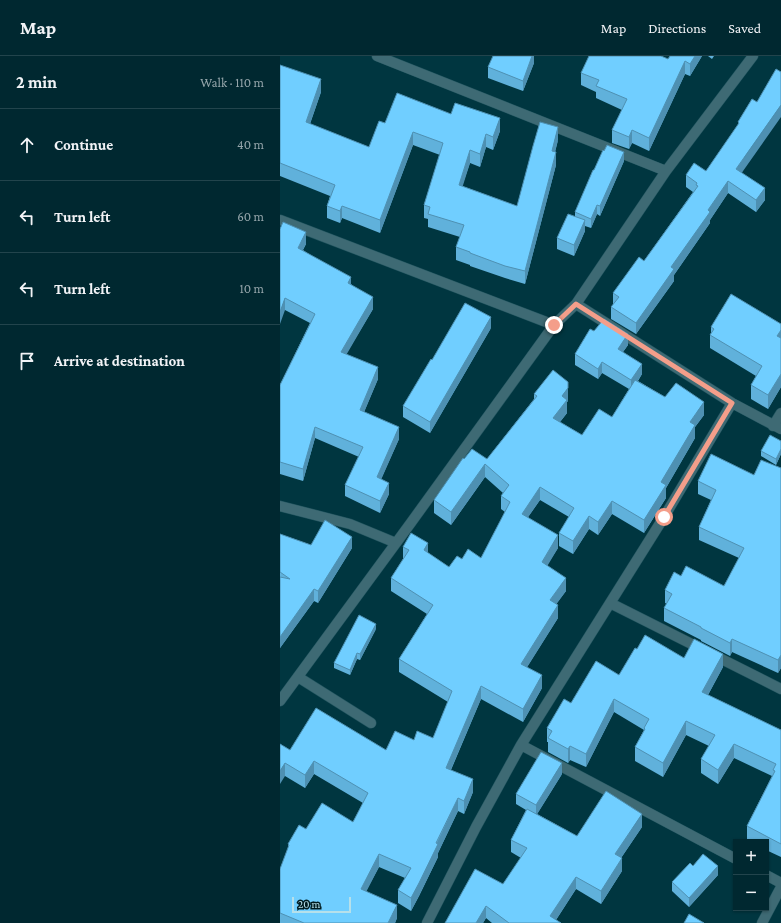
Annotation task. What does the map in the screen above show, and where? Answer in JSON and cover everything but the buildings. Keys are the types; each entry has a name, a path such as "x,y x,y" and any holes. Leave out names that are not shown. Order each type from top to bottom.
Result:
{"street":[{"path":"377,56 666,171"},
{"path":"280,701 554,325 576,304 666,171 753,56"},
{"path":"280,220 554,325"},
{"path":"576,304 732,403 777,427 781,413"},
{"path":"427,923 476,827 521,745 664,517 732,403"},
{"path":"280,506 350,524 396,543"},
{"path":"610,603 781,689"},
{"path":"298,677 371,723"},
{"path":"521,745 733,857"},
{"path":"769,877 781,883"},
{"path":"762,923 781,887"}],"route":[{"path":"554,325 576,304 732,403 664,517"}]}
